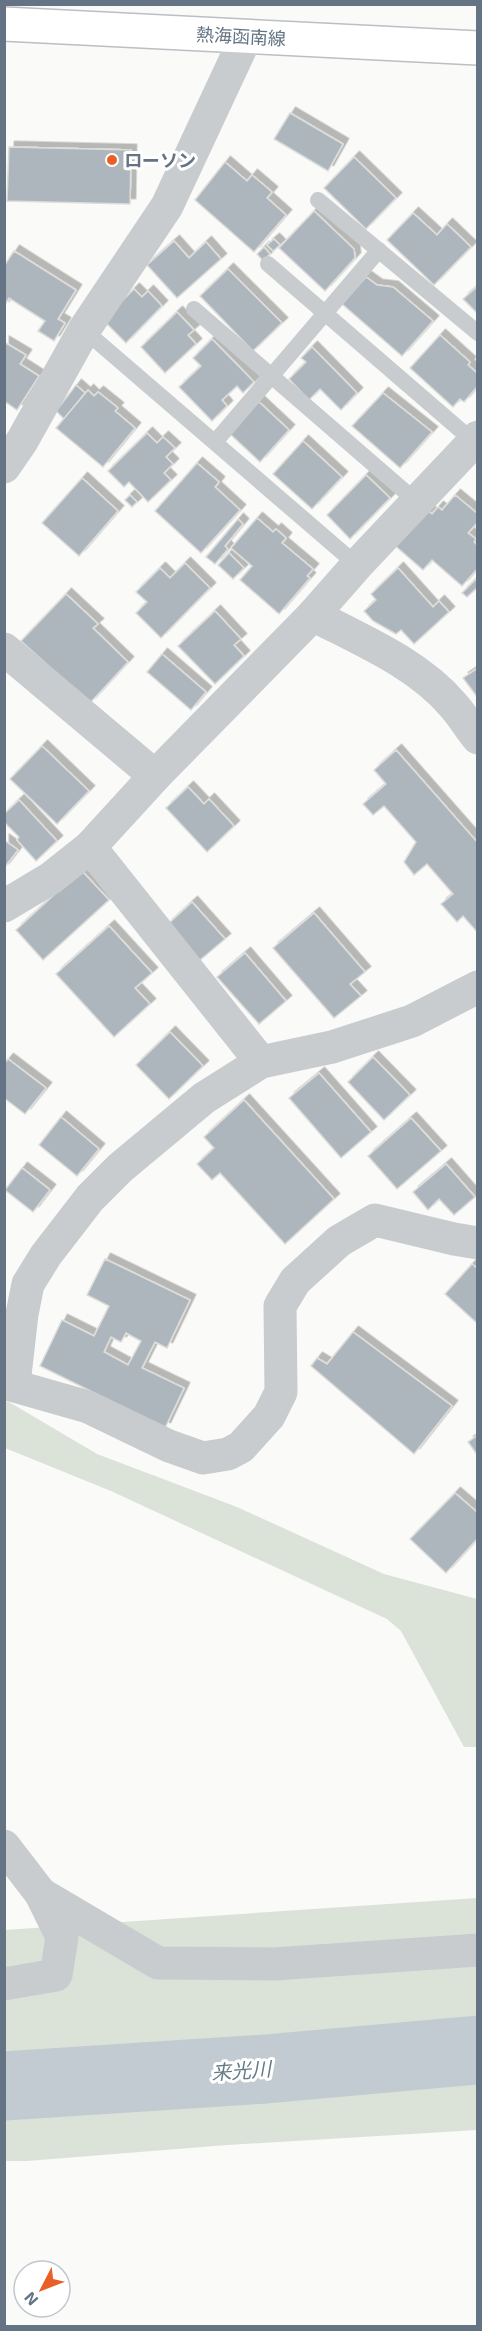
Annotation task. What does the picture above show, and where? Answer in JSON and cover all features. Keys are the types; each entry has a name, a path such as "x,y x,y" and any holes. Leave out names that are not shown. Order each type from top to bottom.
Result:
{"main road":[{"name":"熱海函南線","path":"4,24 477,48"}],"street":[{"path":"4,467 84,330 167,206 246,37"},
{"path":"4,906 51,878 90,847 155,776 313,615 476,439"},
{"path":"313,615 378,649 417,673 453,704 477,738"},
{"path":"4,649 155,776"},
{"path":"90,847 261,1062"},
{"path":"477,987 412,1021 332,1047 261,1062 204,1098 120,1168 90,1198 46,1255 28,1284 9,1384 88,1407 169,1446 203,1458 228,1454 241,1447 269,1416 281,1392 280,1306 295,1281 339,1241 375,1220 477,1243"},
{"path":"4,1846 41,1894 62,1937 56,1975 4,1984"},
{"path":"41,1894 158,1963 274,1964 477,1950"}],"lane":[{"path":"318,200 477,333"},
{"path":"215,442 379,250"},
{"path":"268,264 476,439"},
{"path":"194,309 417,502"},
{"path":"84,330 357,565"}],"shaded area":[{"path":"5,1401 97,1454 237,1507 384,1574 477,1599 477,1747 464,1747 401,1631 387,1619 111,1491 5,1448"},
{"path":"477,1898 477,2130 5,2161 5,1930"}],"building":[{"path":"290,113 343,144 328,171 274,139"},
{"path":"9,147 131,150 130,204 7,201"},
{"path":"354,157 396,198 366,229 324,188"},
{"path":"225,162 247,181 252,175 272,192 267,198 286,215 254,252 195,200"},
{"path":"314,211 354,249 355,258 325,291 279,248"},
{"path":"413,213 437,235 447,224 471,247 434,285 387,240"},
{"path":"274,239 280,245 273,251 267,245"},
{"path":"174,241 189,258 206,242 221,259 177,298 147,265"},
{"path":"264,247 270,254 263,261 257,254"},
{"path":"14,251 76,290 58,319 65,323 54,341 38,331 45,321 9,298 4,306 4,266"},
{"path":"228,269 282,323 253,351 200,296"},
{"path":"366,277 377,285 393,287 433,321 402,356 342,304"},
{"path":"478,286 478,314 463,299"},
{"path":"134,289 142,297 148,291 162,306 126,343 103,320"},
{"path":"177,312 194,330 188,335 196,344 165,373 141,347"},
{"path":"440,335 470,362 468,365 478,374 478,386 464,402 460,399 453,407 410,368"},
{"path":"212,339 254,382 243,393 237,386 222,400 227,406 212,421 179,387 201,366 193,358"},
{"path":"4,342 26,355 20,364 39,376 17,410 4,401"},
{"path":"312,347 357,393 341,410 320,389 309,400 289,379 306,362 301,358"},
{"path":"76,385 85,393 64,419 56,411"},
{"path":"88,390 94,396 98,392 118,408 115,411 135,428 103,467 56,428"},
{"path":"383,393 432,432 400,468 352,426"},
{"path":"258,401 289,430 260,462 229,433"},
{"path":"147,433 157,443 163,437 175,448 166,457 173,464 164,473 171,480 148,502 129,482 124,487 108,471"},
{"path":"303,441 342,477 312,509 273,474"},
{"path":"197,463 219,482 215,487 240,510 201,553 155,511"},
{"path":"366,475 390,498 350,539 327,515"},
{"path":"82,478 118,511 79,556 42,523"},
{"path":"130,495 137,502 132,507 125,500"},
{"path":"455,495 478,514 478,522 468,533 476,539 474,542 478,546 478,568 462,586 432,560 423,570 392,543 428,511 432,514 438,507 442,510"},
{"path":"257,518 273,532 276,529 286,538 282,543 313,569 307,576 310,578 279,614 240,580 252,566 231,548"},
{"path":"238,519 243,524 225,546 228,549 215,564 206,557"},
{"path":"229,553 244,568 233,579 218,565"},
{"path":"185,563 210,588 161,638 136,613 147,602 136,592 160,568 170,578"},
{"path":"398,568 433,607 439,601 449,612 414,644 401,630 396,634 373,621 364,611 376,600 371,594"},
{"path":"476,579 478,587 467,597 462,593"},
{"path":"66,594 98,624 93,628 128,662 90,703 21,641"},
{"path":"215,611 241,639 234,645 244,656 215,684 178,646"},
{"path":"162,654 206,692 191,710 147,672"},
{"path":"478,668 478,698 463,678"},
{"path":"42,746 89,791 57,824 10,779"},
{"path":"396,750 478,843 478,933 463,916 457,922 441,904 453,894 427,864 414,875 404,862 416,842 384,806 373,815 363,804 386,784 374,770"},
{"path":"188,787 204,804 209,799 234,826 207,852 166,808"},
{"path":"19,800 57,841 36,861 17,840 19,837 4,822 4,814"},
{"path":"4,840 18,850 4,868"},
{"path":"81,870 109,900 43,960 16,930"},
{"path":"192,902 225,939 199,961 167,925"},
{"path":"314,913 365,972 350,984 361,996 334,1018 273,948"},
{"path":"109,926 152,973 135,988 150,1004 114,1037 56,974"},
{"path":"245,953 286,1001 259,1024 217,977"},
{"path":"170,1032 203,1066 169,1099 136,1065"},
{"path":"373,1057 410,1095 384,1120 348,1082"},
{"path":"8,1059 46,1088 25,1114 4,1098 4,1064"},
{"path":"319,1073 371,1132 341,1158 289,1098"},
{"path":"244,1100 334,1199 285,1244 220,1173 212,1180 197,1164 214,1148 204,1137"},
{"path":"61,1117 99,1149 77,1176 39,1145"},
{"path":"411,1118 441,1151 397,1189 368,1156"},
{"path":"446,1164 475,1197 454,1215 439,1199 428,1210 413,1192"},
{"path":"22,1168 50,1190 33,1212 5,1190"},
{"path":"105,1259 190,1300 167,1348 155,1342 142,1368 184,1388 165,1428 40,1366 62,1320 94,1336 109,1306 87,1295","holes":["126,1333 141,1341 128,1365 104,1352 111,1337 121,1342"]},
{"path":"472,1264 478,1269 478,1324 445,1294"},
{"path":"353,1332 452,1406 414,1454 311,1366 317,1358 327,1364"},
{"path":"478,1435 478,1456 468,1442"},
{"path":"455,1493 478,1513 478,1538 446,1573 410,1539"}],"waterway":[{"name":"来光川","path":"4,2086 266,2069 478,2050"}],"place":[{"name":"ローソン","path":"112,160"}]}
